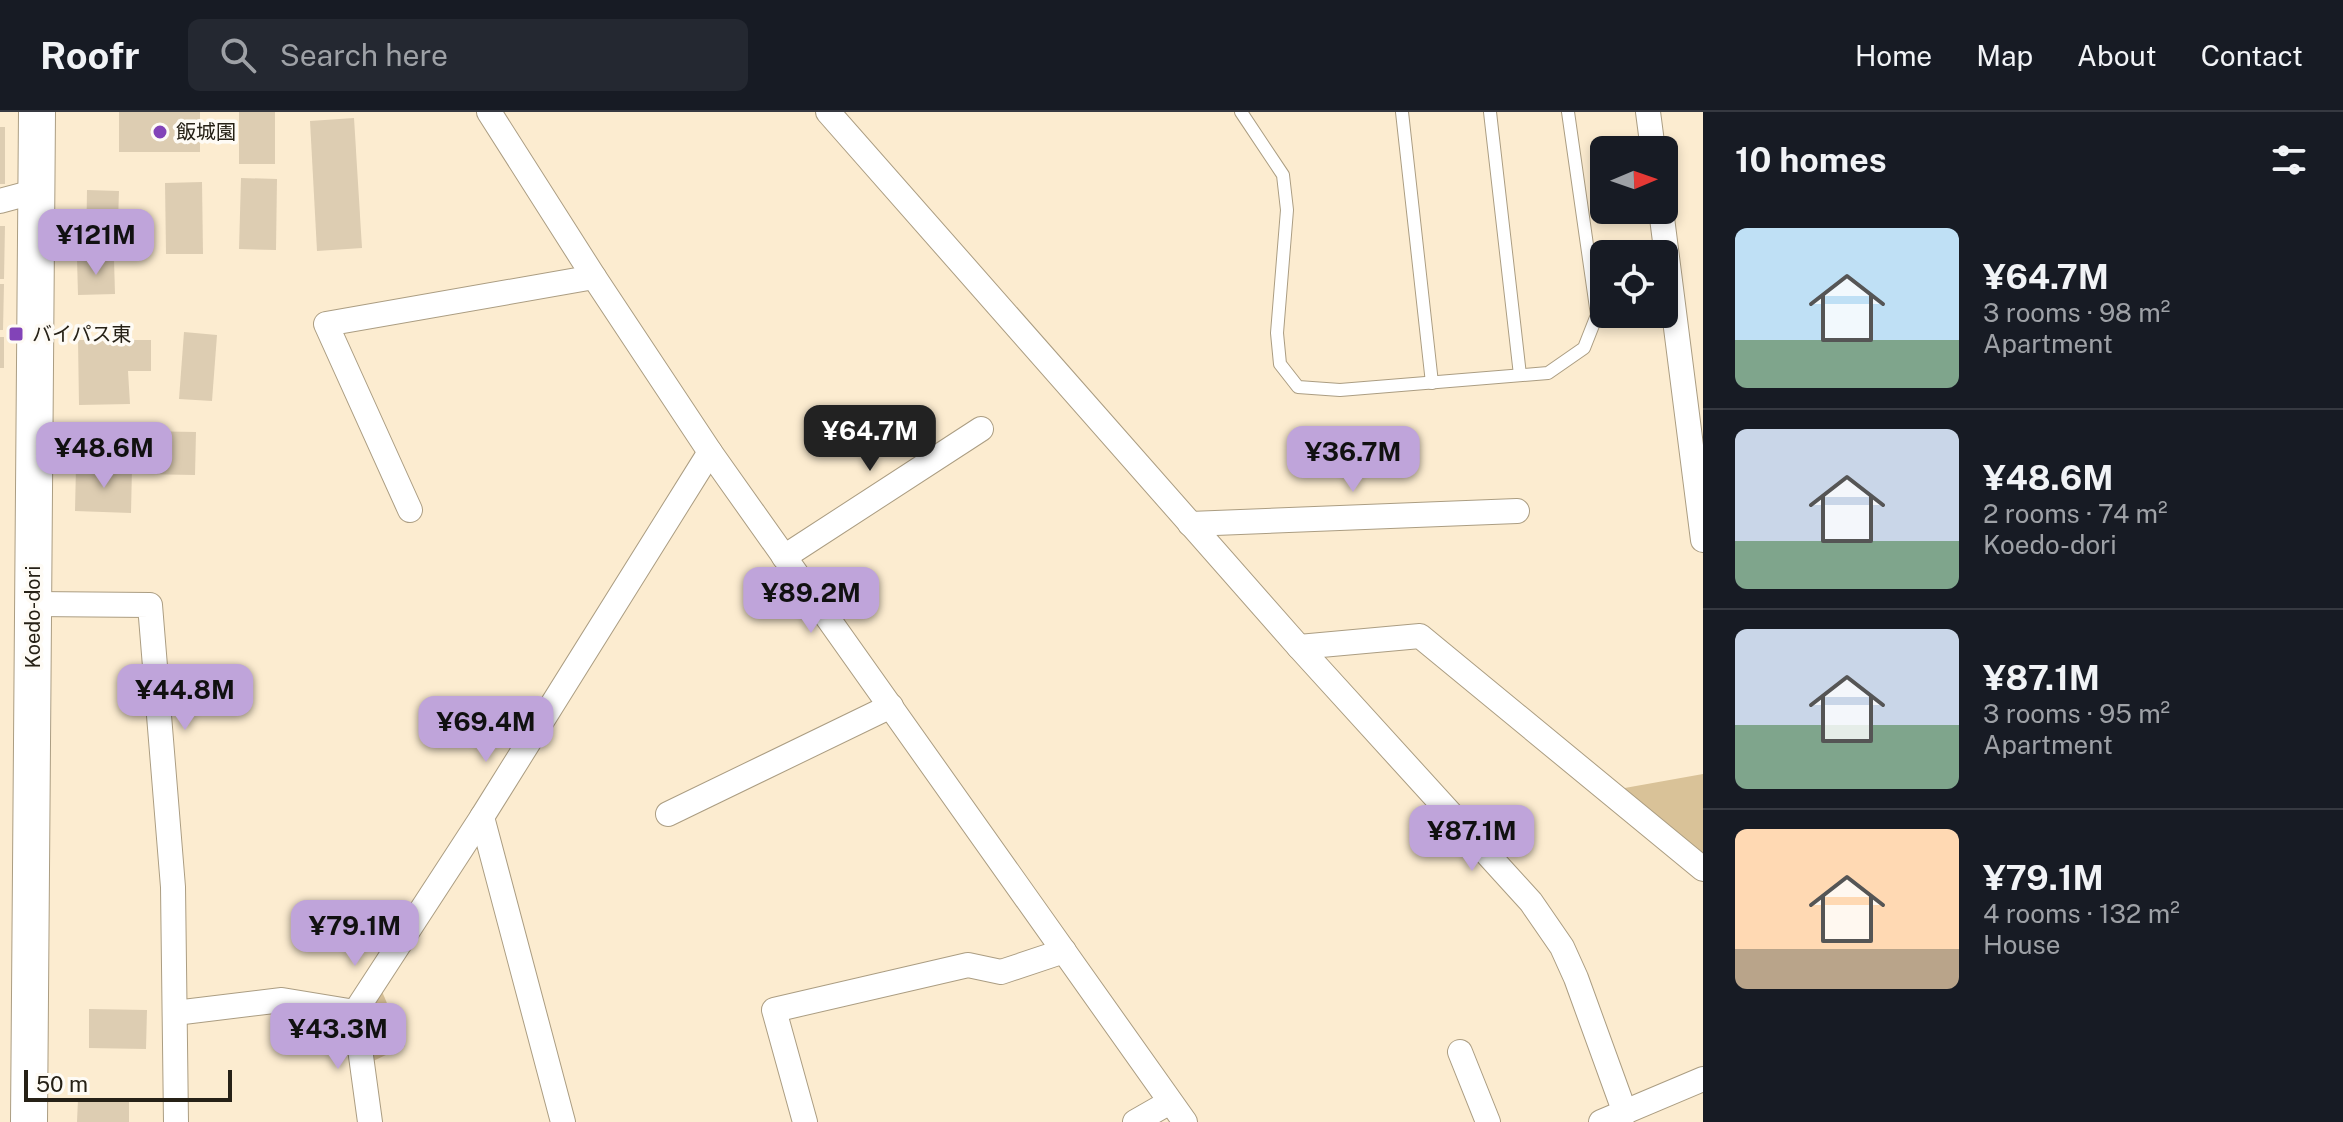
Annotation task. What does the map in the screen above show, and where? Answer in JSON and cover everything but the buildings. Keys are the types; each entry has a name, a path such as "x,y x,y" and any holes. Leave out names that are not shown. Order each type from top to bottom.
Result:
{"street":[{"name":"Koedo-dori","path":"29,1122 37,112"},
{"path":"489,112 710,452 1185,1122"},
{"path":"828,112 1299,647 1531,902 1562,947 1576,978 1625,1113"},
{"path":"1648,112 1651,136"},
{"path":"0,201 37,191"},
{"path":"410,510 326,324 594,277"},
{"path":"1674,328 1703,540"},
{"path":"784,557 981,429"},
{"path":"370,1122 355,1012 482,817 710,452"},
{"path":"1190,524 1517,511"},
{"path":"34,604 150,605 173,887 176,1122"},
{"path":"1299,647 1420,636 1703,869"},
{"path":"668,814 891,706"},
{"path":"482,817 563,1122"},
{"path":"805,1122 774,1010 968,965 1001,972 1064,951"},
{"path":"175,1013 282,1000 355,1012"},
{"path":"1460,1052 1488,1122"},
{"path":"1601,1122 1703,1079"},
{"path":"1135,1122 1170,1102"}],"lane":[{"path":"1241,112 1283,175 1287,210 1277,333 1280,364 1298,387 1340,390 1548,373 1584,348 1592,328"},
{"path":"1402,112 1432,383"},
{"path":"1490,112 1520,375"},
{"path":"1568,112 1591,240"}],"shaded area":[{"path":"1703,774 1703,869 1608,791"},
{"path":"381,989 405,1046 371,1062 365,1022"}],"place":[{"name":"飯城園","path":"160,132"},
{"name":"バイパス東","path":"16,334"}]}
